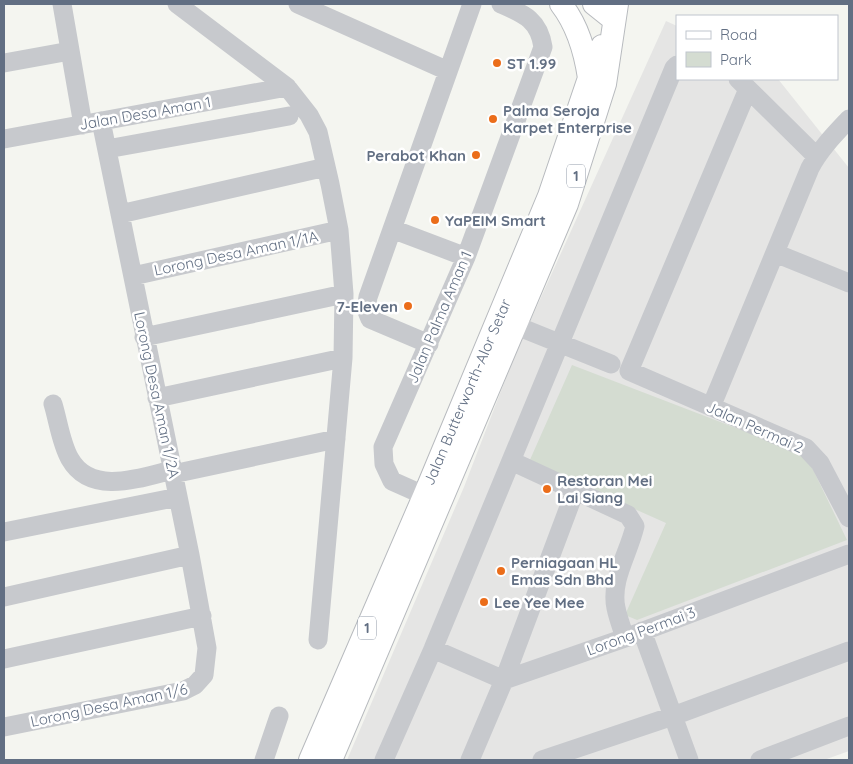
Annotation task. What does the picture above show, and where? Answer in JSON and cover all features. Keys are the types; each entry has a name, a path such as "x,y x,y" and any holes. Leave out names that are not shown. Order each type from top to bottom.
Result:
{"main road":[{"path":"561,4 575,26 582,43 589,78"},
{"path":"594,4 615,12"},
{"name":"Jalan Butterworth-Alor Setar","path":"507,322 589,78 615,12"},
{"name":"Jalan Butterworth-Alor Setar","path":"331,760 432,500 507,322 567,204 606,84 615,12"},
{"name":"Jalan Butterworth-Alor Setar","path":"310,760 432,500"}],"street":[{"name":"Lorong Desa Aman 1/2A","path":"62,4 70,51 92,123 106,149 202,616 207,648 206,669"},
{"path":"177,4 287,87 308,114 318,132 326,167 339,230 344,294 343,358 318,640"},
{"path":"298,4 448,71"},
{"path":"429,344 370,319 366,309 368,297 472,4"},
{"name":"Jalan Palma Aman 1","path":"432,500 392,481 384,464 383,447 466,257 543,47 541,34 535,24 520,12 501,4"},
{"path":"4,63 70,51"},
{"path":"384,760 433,649 676,66"},
{"path":"743,84 816,156"},
{"name":"Jalan Permai 2","path":"743,84 629,372 806,448 820,463 849,518"},
{"name":"Jalan Desa Aman 1","path":"4,139 287,87"},
{"path":"106,149 289,116"},
{"path":"711,407 816,156 849,119"},
{"path":"120,214 326,167"},
{"path":"392,229 466,257"},
{"name":"Lorong Desa Aman 1/1A","path":"133,276 339,230"},
{"path":"775,253 849,283"},
{"path":"144,337 344,294"},
{"path":"507,322 611,364"},
{"path":"157,398 343,358"},
{"path":"54,404 69,458 84,473 105,481 125,482 336,439"},
{"path":"511,461 628,515 635,526 616,582 615,607 633,635 673,716 689,760"},
{"path":"470,760 504,680 575,491"},
{"path":"4,532 178,498"},
{"path":"4,597 190,554"},
{"name":"Lorong Permai 3","path":"504,680 633,635 849,554"},
{"path":"4,659 202,616"},
{"path":"433,649 504,680"},
{"path":"542,760 673,716 849,650"},
{"name":"Lorong Desa Aman 1/6","path":"4,727 190,689 200,681 206,669"},
{"path":"264,760 279,716"},
{"path":"760,760 849,726"}],"shaded area":[{"path":"666,21 676,26 676,80 779,80 849,168 849,751 824,760 347,760 464,487 514,357"}],"green space":[{"path":"572,365 806,455 847,540 637,620 625,615 666,523 529,462"}],"place":[{"name":"ST 1.99","path":"497,63"},
{"name":"Palma Seroja Karpet Enterprise","path":"493,119"},
{"name":"Perabot Khan","path":"476,155"},
{"name":"YaPEIM Smart","path":"435,220"},
{"name":"7-Eleven","path":"408,306"},
{"name":"Restoran Mei Lai Siang","path":"547,489"},
{"name":"Perniagaan HL Emas Sdn Bhd","path":"501,571"},
{"name":"Lee Yee Mee","path":"484,602"}]}
